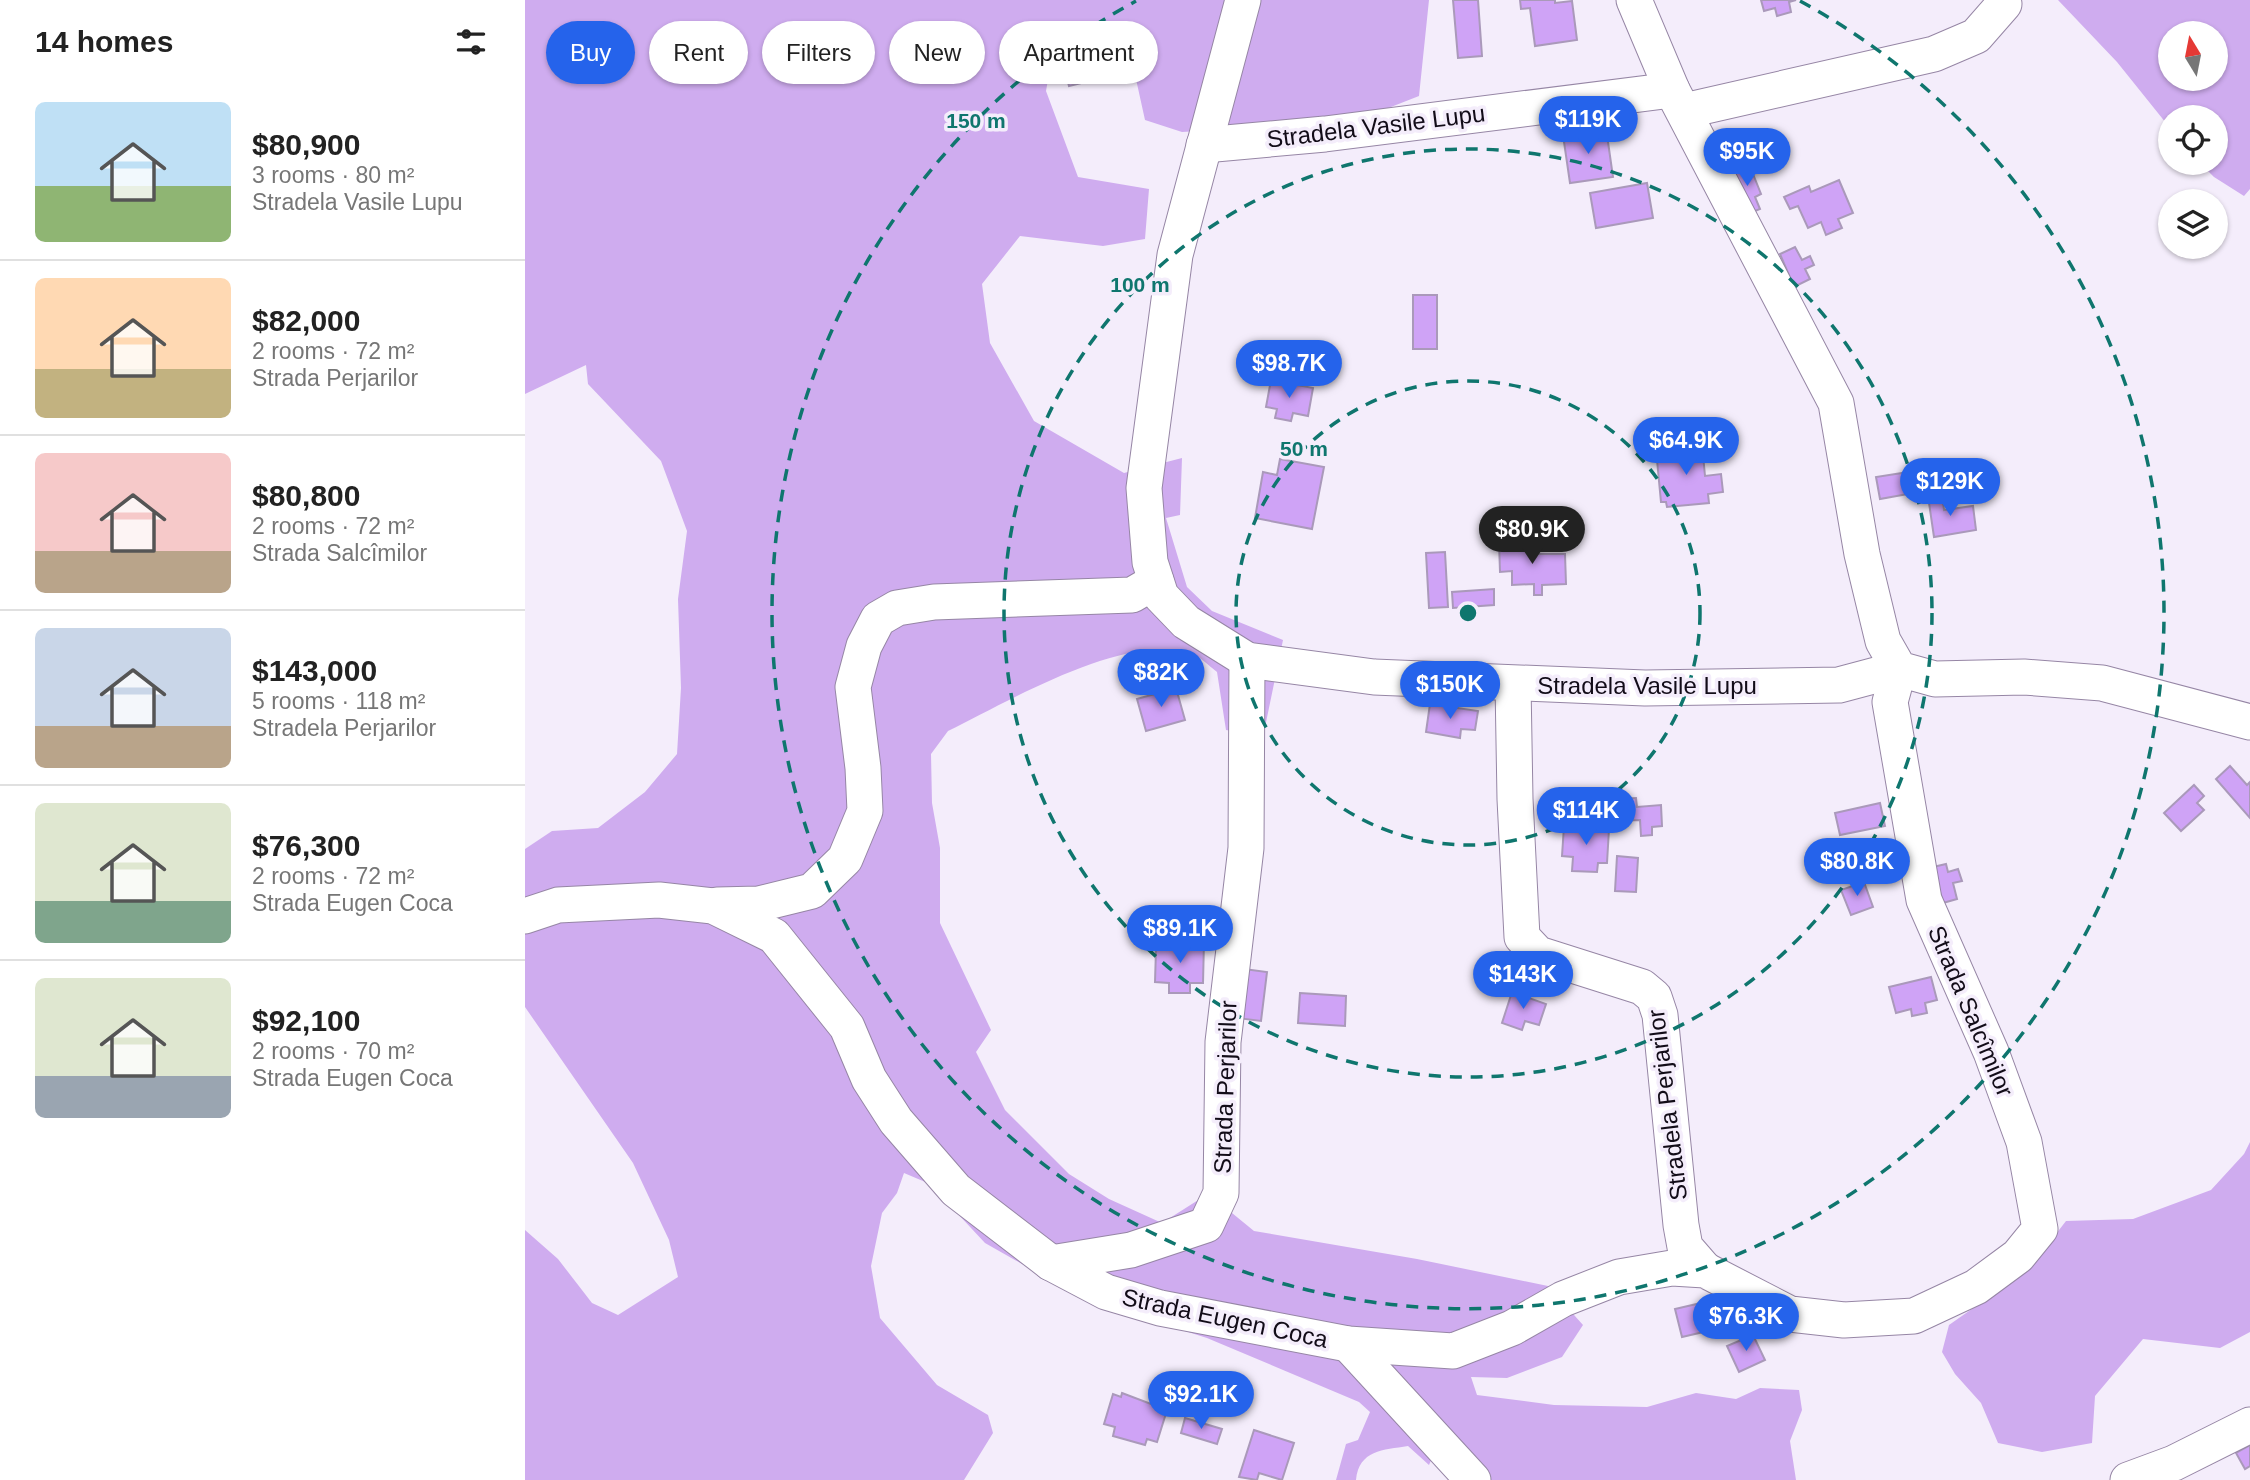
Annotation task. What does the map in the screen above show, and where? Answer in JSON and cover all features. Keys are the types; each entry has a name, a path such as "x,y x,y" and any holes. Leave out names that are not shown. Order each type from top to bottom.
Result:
{"street":[{"name":"Stradela Vasile Lupu","path":"1243,0 1175,255 1144,488 1150,562 1161,596 1187,622 1247,660 1374,677 1645,688 1839,685 1899,669"},
{"path":"1634,0 1678,100 1836,403 1862,554 1883,641 1899,669 1935,679 2024,677 2102,683 2250,722"},
{"name":"Stradela Vasile Lupu","path":"1204,145 1678,100 1934,54 1976,36 2004,4"},
{"path":"713,905 759,904 812,891 845,859 865,811 863,768 853,687 864,646 879,619 897,608 934,602 1132,595 1156,581"},
{"name":"Strada Perjarilor","path":"1051,1263 1131,1250 1206,1225 1221,1193 1223,1042 1245,848 1247,660"},
{"name":"Strada Salcîmilor","path":"1899,669 1890,702 1924,900 1991,1052 2024,1142 2040,1229"},
{"name":"Stradela Perjarilor","path":"1513,684 1522,937 1538,954 1642,987 1654,997 1660,1015 1685,1247 1705,1270"},
{"name":"Strada Eugen Coca","path":"525,916 558,905 659,900 713,905 774,936 847,1027 869,1079 896,1121 956,1190 1051,1263 1106,1292 1160,1308 1348,1344 1454,1351 1512,1328 1563,1299 1619,1278 1672,1268 1705,1270 1790,1314 1845,1320 1914,1316 1976,1287 2018,1256 2040,1229"},
{"path":"1348,1344 1473,1480"},
{"path":"2128,1480 2174,1463 2250,1424"}],"shaded area":[{"path":"525,0 1429,0 1419,96 1373,114 1182,132 1145,120 1137,84 1158,84 1158,21 999,21 999,84 1047,84 1046,91 1078,177 1149,189 1145,239 1103,246 1020,236 982,284 990,343 1034,421 1124,473 1182,458 1180,515 1166,518 1187,587 1212,611 1283,640 1263,737 1226,730 1217,672 1194,654 1163,649 1133,652 1067,673 948,731 931,754 932,803 940,848 940,923 991,1030 976,1052 1005,1110 1069,1174 1109,1199 1162,1223 1203,1197 1232,1213 1254,1231 1417,1259 1548,1286 1583,1325 1562,1357 1507,1378 1471,1377 1477,1395 1554,1405 1647,1407 1696,1393 1736,1399 1760,1388 1799,1390 1802,1410 1790,1441 1796,1480 1490,1480 1441,1437 1429,1465 1408,1446 1367,1457 1358,1470 1356,1480 1336,1480 1346,1444 1358,1440 1370,1412 1359,1402 1207,1338 1084,1299 985,1243 930,1184 904,1173 897,1193 882,1213 871,1266 880,1318 937,1385 988,1415 993,1433 964,1480 525,1480 525,1230 558,1259 592,1303 618,1315 678,1277 669,1240 633,1163 525,1007 525,849 552,831 598,828 645,792 677,754 681,688 678,599 687,531 661,461 588,384 586,365 525,394"},
{"path":"2058,0 2250,0 2250,189 2244,196 2212,175 2228,175 2228,105 2158,105 2158,113 2117,62"},
{"path":"2250,1142 2250,1332 2220,1348 2143,1339 2095,1396 2092,1443 2042,1452 1998,1443 1981,1403 1955,1374 1942,1352 1949,1325 2029,1269 2066,1221 2133,1219 2211,1190 2244,1154"}],"building":[{"path":"1453,0 1478,0 1482,56 1458,58"},
{"path":"1520,0 1555,0 1555,3 1572,1 1577,40 1535,46 1530,8 1521,9"},
{"path":"1761,0 1796,0 1789,2 1791,12 1777,16 1775,8 1764,11"},
{"path":"1606,128 1613,177 1570,183 1563,135"},
{"path":"1749,164 1761,194 1755,197 1760,209 1748,214 1731,171"},
{"path":"1839,180 1853,213 1838,219 1842,228 1826,235 1821,222 1808,228 1798,206 1790,209 1784,197 1809,186 1811,192"},
{"path":"1647,183 1653,218 1596,228 1590,193"},
{"path":"1795,247 1802,260 1810,256 1814,265 1805,269 1810,279 1794,287 1780,254"},
{"path":"1413,295 1437,295 1437,349 1413,349"},
{"path":"1271,380 1313,388 1308,416 1293,413 1291,421 1275,418 1277,409 1266,407"},
{"path":"1702,444 1705,476 1721,474 1723,492 1708,494 1709,503 1667,507 1666,502 1661,502 1657,460 1668,459 1666,447"},
{"path":"1280,459 1324,467 1312,529 1255,518 1263,472 1277,475"},
{"path":"1915,471 1919,492 1880,499 1876,477"},
{"path":"1942,494 1944,510 1973,506 1976,530 1934,537 1928,496"},
{"path":"1531,541 1531,554 1565,554 1566,584 1542,585 1542,595 1534,595 1534,584 1512,585 1512,571 1500,572 1499,542"},
{"path":"1445,552 1448,607 1429,608 1426,553"},
{"path":"1494,589 1494,605 1453,608 1452,592"},
{"path":"1176,688 1185,720 1146,731 1137,699"},
{"path":"1430,704 1478,711 1475,730 1461,729 1460,738 1426,732"},
{"path":"2230,766 2247,785 2250,782 2250,818 2216,779"},
{"path":"2194,785 2204,796 2197,803 2204,810 2181,831 2164,813"},
{"path":"1636,798 1637,807 1661,805 1662,826 1652,827 1652,835 1641,836 1640,820 1616,821 1615,799"},
{"path":"1880,803 1885,826 1840,835 1835,813"},
{"path":"1564,826 1609,829 1607,863 1598,863 1597,872 1572,871 1573,857 1562,856"},
{"path":"1617,856 1638,858 1636,892 1615,891"},
{"path":"1946,864 1948,872 1958,869 1962,881 1953,883 1957,899 1943,903 1933,867"},
{"path":"1864,882 1873,907 1851,915 1841,890"},
{"path":"1169,940 1204,941 1203,983 1190,983 1190,993 1169,993 1169,983 1155,982 1156,949 1168,949"},
{"path":"1244,969 1267,972 1261,1021 1237,1018"},
{"path":"1931,977 1937,1000 1925,1003 1927,1013 1912,1016 1911,1009 1896,1013 1889,987"},
{"path":"1512,992 1546,1004 1539,1025 1525,1021 1522,1030 1502,1023"},
{"path":"1300,993 1346,996 1345,1026 1298,1023"},
{"path":"1718,1299 1725,1327 1682,1337 1675,1309"},
{"path":"1753,1335 1765,1360 1739,1372 1727,1346"},
{"path":"1122,1393 1167,1410 1157,1442 1147,1439 1145,1445 1113,1436 1115,1427 1104,1424 1113,1394 1121,1397"},
{"path":"1185,1418 1222,1429 1217,1444 1181,1433"},
{"path":"1254,1430 1294,1443 1282,1480 1259,1473 1257,1480 1239,1477"},
{"path":"2250,1445 2250,1466 2245,1469 2236,1453"}]}
